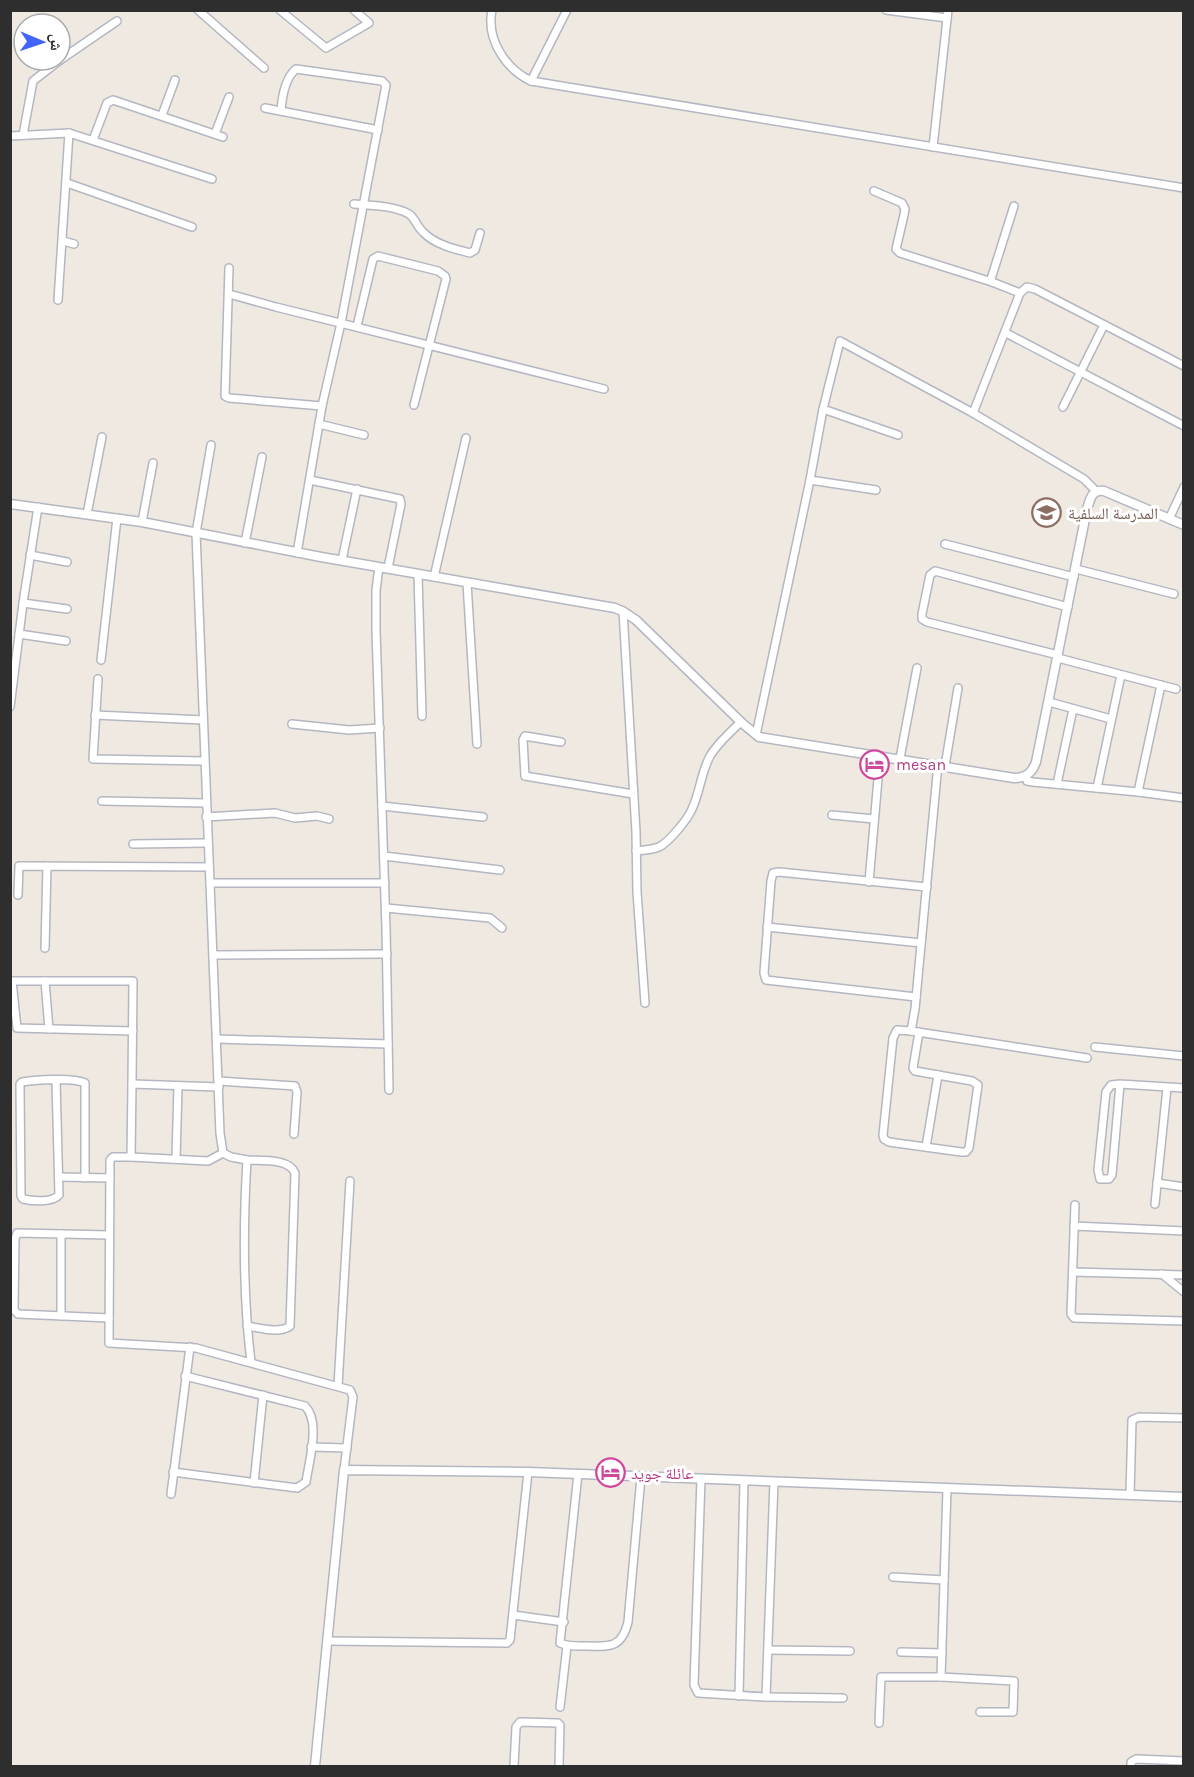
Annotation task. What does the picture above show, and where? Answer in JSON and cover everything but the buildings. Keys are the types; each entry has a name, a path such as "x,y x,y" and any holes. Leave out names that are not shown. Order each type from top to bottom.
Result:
{"street":[{"path":"198,10 264,68"},
{"path":"280,10 326,48 369,23 354,10"},
{"path":"492,10 493,34 504,59 516,74 531,81 1184,188"},
{"path":"531,81 567,10"},
{"path":"886,10 948,14 933,147"},
{"path":"72,52 117,21"},
{"path":"281,111 283,94 296,69 382,81 387,89 341,323 322,406 297,553"},
{"path":"23,135 33,81 42,72"},
{"path":"162,115 175,80"},
{"path":"93,140 110,100 219,135 229,97"},
{"path":"264,108 378,129"},
{"path":"58,300 69,133"},
{"path":"10,136 69,133 213,179"},
{"path":"67,183 192,227"},
{"path":"874,191 902,203 905,209 896,249 900,253 1020,293"},
{"path":"354,204 380,205 406,213 427,236 470,253 475,249 480,233"},
{"path":"992,282 992,274 1014,206"},
{"path":"63,241 74,244"},
{"path":"357,326 373,259 378,256 438,271 445,276 414,405"},
{"path":"229,268 225,396 322,406"},
{"path":"973,413 1020,293 1027,287 1035,289 1184,366"},
{"path":"229,294 604,389"},
{"path":"1062,406 1104,325"},
{"path":"1006,333 1183,423"},
{"path":"756,735 823,410 840,341 973,413 1084,479 1096,491 1107,492 1184,525"},
{"path":"823,410 898,435"},
{"path":"319,424 364,435"},
{"path":"87,514 102,437"},
{"path":"434,577 466,438"},
{"path":"211,445 196,533 220,1141 223,1153 231,1157 285,1164 292,1167 295,1173 290,1326 281,1330 247,1326"},
{"path":"245,543 262,457"},
{"path":"142,522 153,462"},
{"path":"310,480 397,497 400,500 388,568"},
{"path":"810,480 876,490"},
{"path":"1169,519 1184,487"},
{"path":"342,560 357,489"},
{"path":"10,504 142,522 297,553 623,611 646,629 756,735 767,739 1019,778 1026,776 1036,762 1089,504 1096,491"},
{"path":"10,707 38,507"},
{"path":"101,660 117,518"},
{"path":"945,543 1174,594"},
{"path":"30,555 67,562"},
{"path":"379,567 376,603 386,908 389,1090"},
{"path":"1068,607 935,571 930,575 922,619 1176,689"},
{"path":"418,574 422,716"},
{"path":"467,583 477,744"},
{"path":"23,603 67,609"},
{"path":"623,611 645,1003"},
{"path":"19,634 66,641"},
{"path":"900,758 917,668"},
{"path":"1097,788 1121,675"},
{"path":"99,678 92,757 94,760 204,761"},
{"path":"1138,792 1161,685"},
{"path":"911,1031 942,765 958,688"},
{"path":"1049,702 1111,720"},
{"path":"1057,784 1074,709"},
{"path":"95,715 203,720"},
{"path":"636,850 650,850 660,846 688,815 711,756 722,740 741,722"},
{"path":"292,724 349,730 380,729"},
{"path":"561,742 525,736 525,776 633,794"},
{"path":"869,882 880,756"},
{"path":"1026,776 1025,778 1030,782 1184,798"},
{"path":"102,801 205,803"},
{"path":"382,806 483,817"},
{"path":"206,817 275,813 295,818 317,816 328,819"},
{"path":"832,815 874,819"},
{"path":"133,844 207,843"},
{"path":"384,855 500,870"},
{"path":"18,896 19,866 209,867"},
{"path":"45,948 47,866"},
{"path":"916,998 766,980 764,973 771,881 774,873 798,873 927,887"},
{"path":"210,883 385,883"},
{"path":"386,908 490,918 502,928"},
{"path":"767,927 921,943"},
{"path":"213,955 387,954"},
{"path":"131,1157 133,1031 133,981 13,980 11,983 16,1028 133,1031"},
{"path":"45,981 49,1029"},
{"path":"919,1032 914,1069 916,1071 978,1083 979,1089 969,1148 966,1152 889,1142 883,1137 894,1033 899,1029 911,1031 919,1032 1087,1058"},
{"path":"217,1039 388,1044"},
{"path":"1095,1047 1184,1056"},
{"path":"926,1147 938,1075"},
{"path":"56,1080 59,1192 56,1199 27,1200 22,1197 20,1084 25,1081 56,1080 81,1081 86,1086 85,1178"},
{"path":"132,1084 295,1086 297,1092 294,1134"},
{"path":"1120,1084 1112,1175 1105,1181 1100,1179 1098,1170 1106,1092 1111,1085 1120,1084 1184,1088"},
{"path":"176,1159 178,1086"},
{"path":"1155,1204 1167,1088"},
{"path":"223,1153 208,1161 111,1158 108,1340 111,1345 190,1347 338,1386 350,1390 353,1394 315,1767"},
{"path":"247,1160 247,1326 251,1362"},
{"path":"59,1177 110,1178"},
{"path":"338,1386 350,1181"},
{"path":"1157,1183 1184,1187"},
{"path":"1075,1205 1071,1314 1074,1318 1184,1321"},
{"path":"1074,1226 1184,1231"},
{"path":"109,1318 18,1314 14,1310 16,1234 110,1235"},
{"path":"61,1234 62,1316"},
{"path":"1073,1272 1184,1275"},
{"path":"1162,1274 1184,1292"},
{"path":"171,1494 190,1347"},
{"path":"174,1472 301,1487 306,1482 314,1422 310,1411 305,1406 185,1376"},
{"path":"254,1483 263,1395"},
{"path":"1130,1495 1132,1420 1140,1417 1184,1418"},
{"path":"311,1447 347,1448"},
{"path":"344,1470 528,1472 1184,1497"},
{"path":"327,1641 504,1644 510,1640 528,1472"},
{"path":"578,1474 560,1643 567,1646 607,1647 616,1644 623,1637 628,1622 641,1477"},
{"path":"701,1479 694,1686 696,1691 702,1694 739,1696 843,1698"},
{"path":"739,1696 744,1481"},
{"path":"766,1697 774,1482"},
{"path":"941,1677 947,1489"},
{"path":"893,1577 944,1580"},
{"path":"513,1615 564,1622"},
{"path":"560,1707 567,1646"},
{"path":"768,1650 850,1651"},
{"path":"901,1652 942,1653"},
{"path":"879,1724 881,1677 941,1677 1014,1681 1013,1711 980,1712"},
{"path":"514,1767 516,1727 520,1722 560,1725 559,1767"},
{"path":"1131,1767 1131,1762 1136,1760 1184,1761"}],"place":[{"name":"المدرسة السلفية","path":"1047,513"},
{"name":"mesan","path":"875,764"},
{"name":"عائلة جويد","path":"610,1473"}]}
